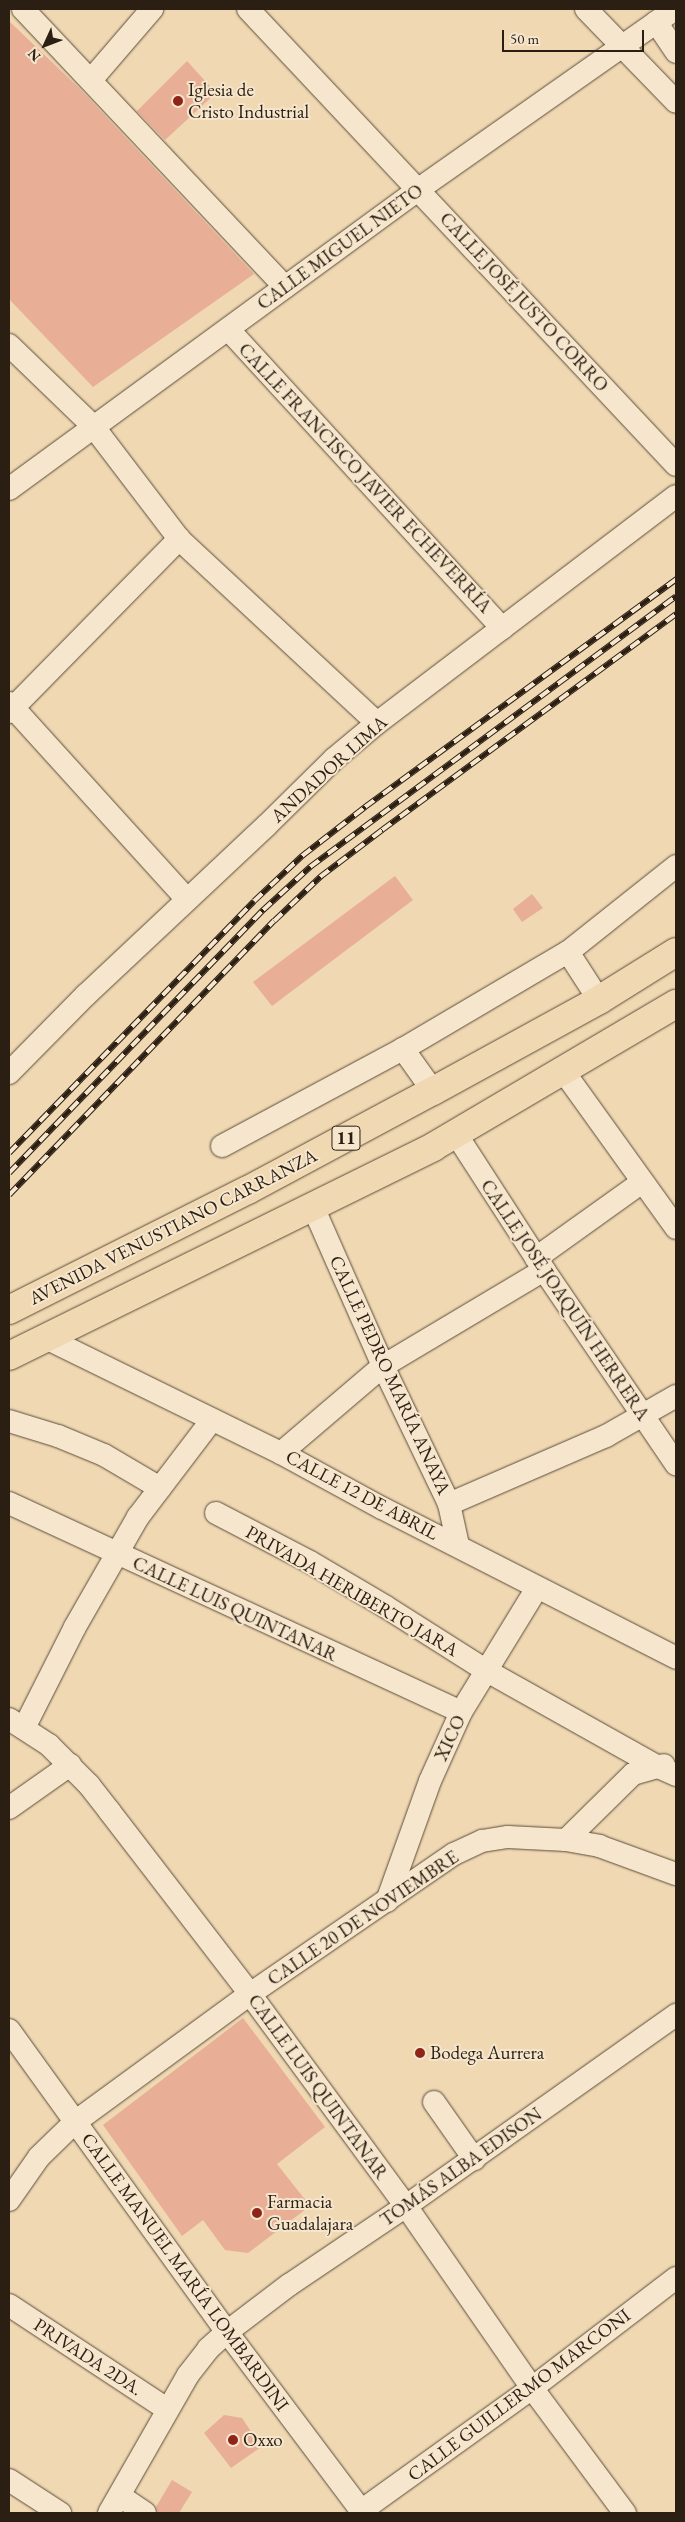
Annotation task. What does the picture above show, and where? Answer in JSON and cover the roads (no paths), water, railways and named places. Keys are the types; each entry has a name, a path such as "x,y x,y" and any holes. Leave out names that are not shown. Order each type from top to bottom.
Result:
{"main road":[{"name":"AVENIDA VENUSTIANO CARRANZA","path":"9,1310 248,1190 433,1091 599,1000 676,952"},
{"name":"11","path":"9,1356 313,1207 456,1134 564,1072 676,1004"}],"street":[{"path":"23,9 285,287"},
{"path":"91,80 152,9"},
{"name":"CALLE JOSÉ JUSTO CORRO","path":"248,9 676,465"},
{"path":"586,9 676,102"},
{"name":"CALLE MIGUEL NIETO","path":"9,490 93,426 419,189 675,9"},
{"path":"656,22 676,52"},
{"name":"CALLE FRANCISCO JAVIER ECHEVERRÍA","path":"228,329 502,628"},
{"path":"9,345 93,426 179,539 377,723"},
{"name":"ANDADOR LIMA","path":"9,1073 86,995 334,758 377,723 676,496"},
{"path":"179,539 10,708 187,899"},
{"path":"222,1146 403,1049 568,952 676,866"},
{"path":"568,952 599,1000"},
{"path":"403,1049 417,1072 433,1091"},
{"path":"564,1072 676,1228"},
{"name":"CALLE JOSÉ JOAQUÍN HERRERA","path":"456,1134 540,1264 676,1464"},
{"path":"281,1453 383,1366 540,1264 642,1182"},
{"name":"CALLE PEDRO MARÍA ANAYA","path":"313,1207 383,1366 449,1504 458,1545"},
{"name":"CALLE 12 DE ABRIL","path":"44,1338 281,1453 382,1508 458,1545 537,1588 676,1658"},
{"path":"449,1504 606,1436 676,1396"},
{"path":"16,1724 76,1627 138,1517 212,1420"},
{"path":"9,1421 58,1436 104,1455 160,1488"},
{"name":"CALLE LUIS QUINTANAR","path":"9,1503 461,1712"},
{"name":"PRIVADA HERIBERTO JARA","path":"216,1512 377,1602 487,1671 670,1768"},
{"name":"XICO","path":"387,1900 430,1781 461,1712 537,1588"},
{"name":"CALLE LUIS QUINTANAR","path":"16,1724 49,1745 70,1765 110,1812 250,1994 406,2206 532,2388 625,2513"},
{"path":"9,1808 70,1765"},
{"path":"566,1840 633,1774 670,1768"},
{"name":"CALLE 20 DE NOVIEMBRE","path":"9,2200 39,2158 75,2122 250,1994 454,1854 482,1841 508,1837 566,1840 599,1846 676,1874"},
{"name":"TOMÁS ALBA EDISON","path":"114,2504 188,2375 208,2349 227,2332 288,2285 474,2159 676,2015"},
{"name":"CALLE MANUEL MARÍA LOMBARDINI","path":"9,2030 227,2332 362,2512"},
{"path":"434,2102 474,2159"},
{"name":"CALLE GUILLERMO MARCONI","path":"362,2512 532,2388 676,2278"},
{"name":"PRIVADA 2DA.","path":"9,2305 167,2409"},
{"path":"9,2480 60,2513"},
{"path":"114,2504 145,2513"}],"railway":[{"path":"9,1153 254,901 302,856 365,807 676,579"},
{"path":"9,1173 263,910 310,867 676,596"},
{"path":"9,1195 274,921 320,877 676,614"}],"place":[{"name":"Iglesia de Cristo Industrial","path":"178,101"},
{"name":"Bodega Aurrera","path":"420,2053"},
{"name":"Farmacia Guadalajara","path":"257,2213"},
{"name":"Oxxo","path":"233,2440"}]}
